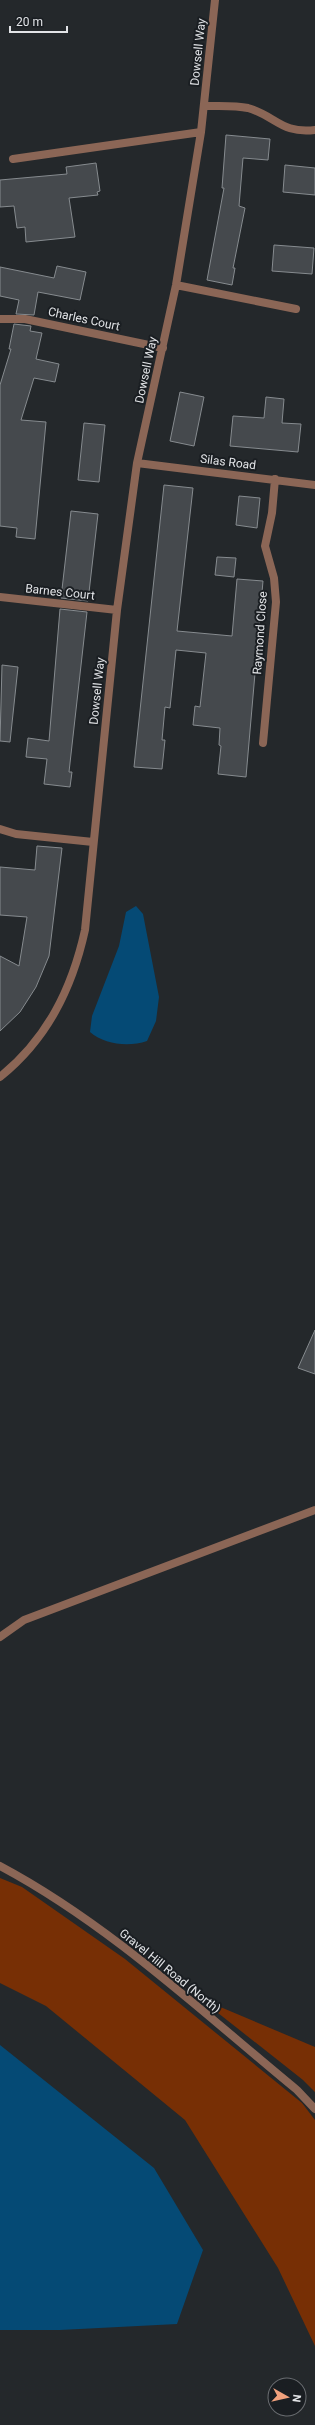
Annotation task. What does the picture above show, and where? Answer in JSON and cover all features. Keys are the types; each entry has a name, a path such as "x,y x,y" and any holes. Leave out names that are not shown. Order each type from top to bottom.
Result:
{"street":[{"name":"Dowsell Way","path":"0,1077 18,1063 35,1043 52,1019 67,991 78,962 86,930 93,842 117,610 138,463 176,285 201,132 205,106 215,0"},
{"path":"205,106 248,108 281,126 300,132 315,130"},
{"path":"13,159 201,132"},
{"path":"176,285 296,309"},
{"name":"Charles Court","path":"0,319 25,319 163,348"},
{"name":"Silas Road","path":"138,463 315,485"},
{"name":"Raymond Close","path":"263,743 276,602 274,578 265,546 272,513 275,480"},
{"name":"Barnes Court","path":"0,598 117,610"},
{"path":"0,829 16,834 93,842"},
{"path":"0,1637 24,1620 315,1510"},
{"name":"Gravel Hill Road (North)","path":"0,1866 30,1882 130,1952 297,2090 315,2109"}],"shaded area":[{"path":"0,1878 22,1887 125,1959 302,2103 315,2120 315,2346 278,2268 185,2120 46,2006 0,1983"},
{"path":"199,1998 315,2047 315,2092 303,2080"}],"water":[{"path":"136,906 143,914 159,997 156,1021 147,1041 133,1044 117,1044 103,1040 90,1032 92,1016 119,946 126,912"},
{"path":"0,2045 154,2168 203,2250 177,2324 60,2330 0,2330"}],"building":[{"path":"226,135 270,139 268,160 243,158 239,206 245,208 233,268 235,268 232,285 207,280 224,188 222,188"},
{"path":"96,163 100,191 97,192 98,195 69,198 75,237 26,242 25,227 17,228 14,206 0,207 0,180 67,174 66,167"},
{"path":"285,165 315,168 315,195 283,192"},
{"path":"274,245 314,248 312,274 272,271"},
{"path":"57,266 86,272 80,300 38,292 34,315 16,314 19,300 0,296 0,267 54,278"},
{"path":"14,324 31,326 30,331 42,333 36,359 59,364 55,382 34,378 21,420 46,422 35,539 16,537 17,528 0,526 0,385 11,349 9,349"},
{"path":"180,392 204,397 194,446 170,441"},
{"path":"266,397 284,399 282,423 301,424 298,452 230,446 233,416 264,418"},
{"path":"84,423 105,425 99,482 78,480"},
{"path":"164,485 193,488 177,631 232,636 237,579 263,581 246,777 218,774 221,746 219,745 220,728 193,725 195,706 200,707 206,653 176,650 170,708 165,707 162,740 165,740 162,769 134,767"},
{"path":"239,496 260,498 257,528 236,525"},
{"path":"71,511 98,514 88,601 61,598"},
{"path":"217,557 236,558 234,577 215,575"},
{"path":"60,609 87,612 69,772 72,772 70,787 44,784 47,759 26,757 28,738 49,741"},
{"path":"2,665 18,667 10,742 0,741"},
{"path":"37,846 62,848 49,956 36,987 20,1012 0,1031 0,956 19,966 27,917 0,915 0,867 35,870"},
{"path":"315,1330 315,1374 298,1368"}]}
